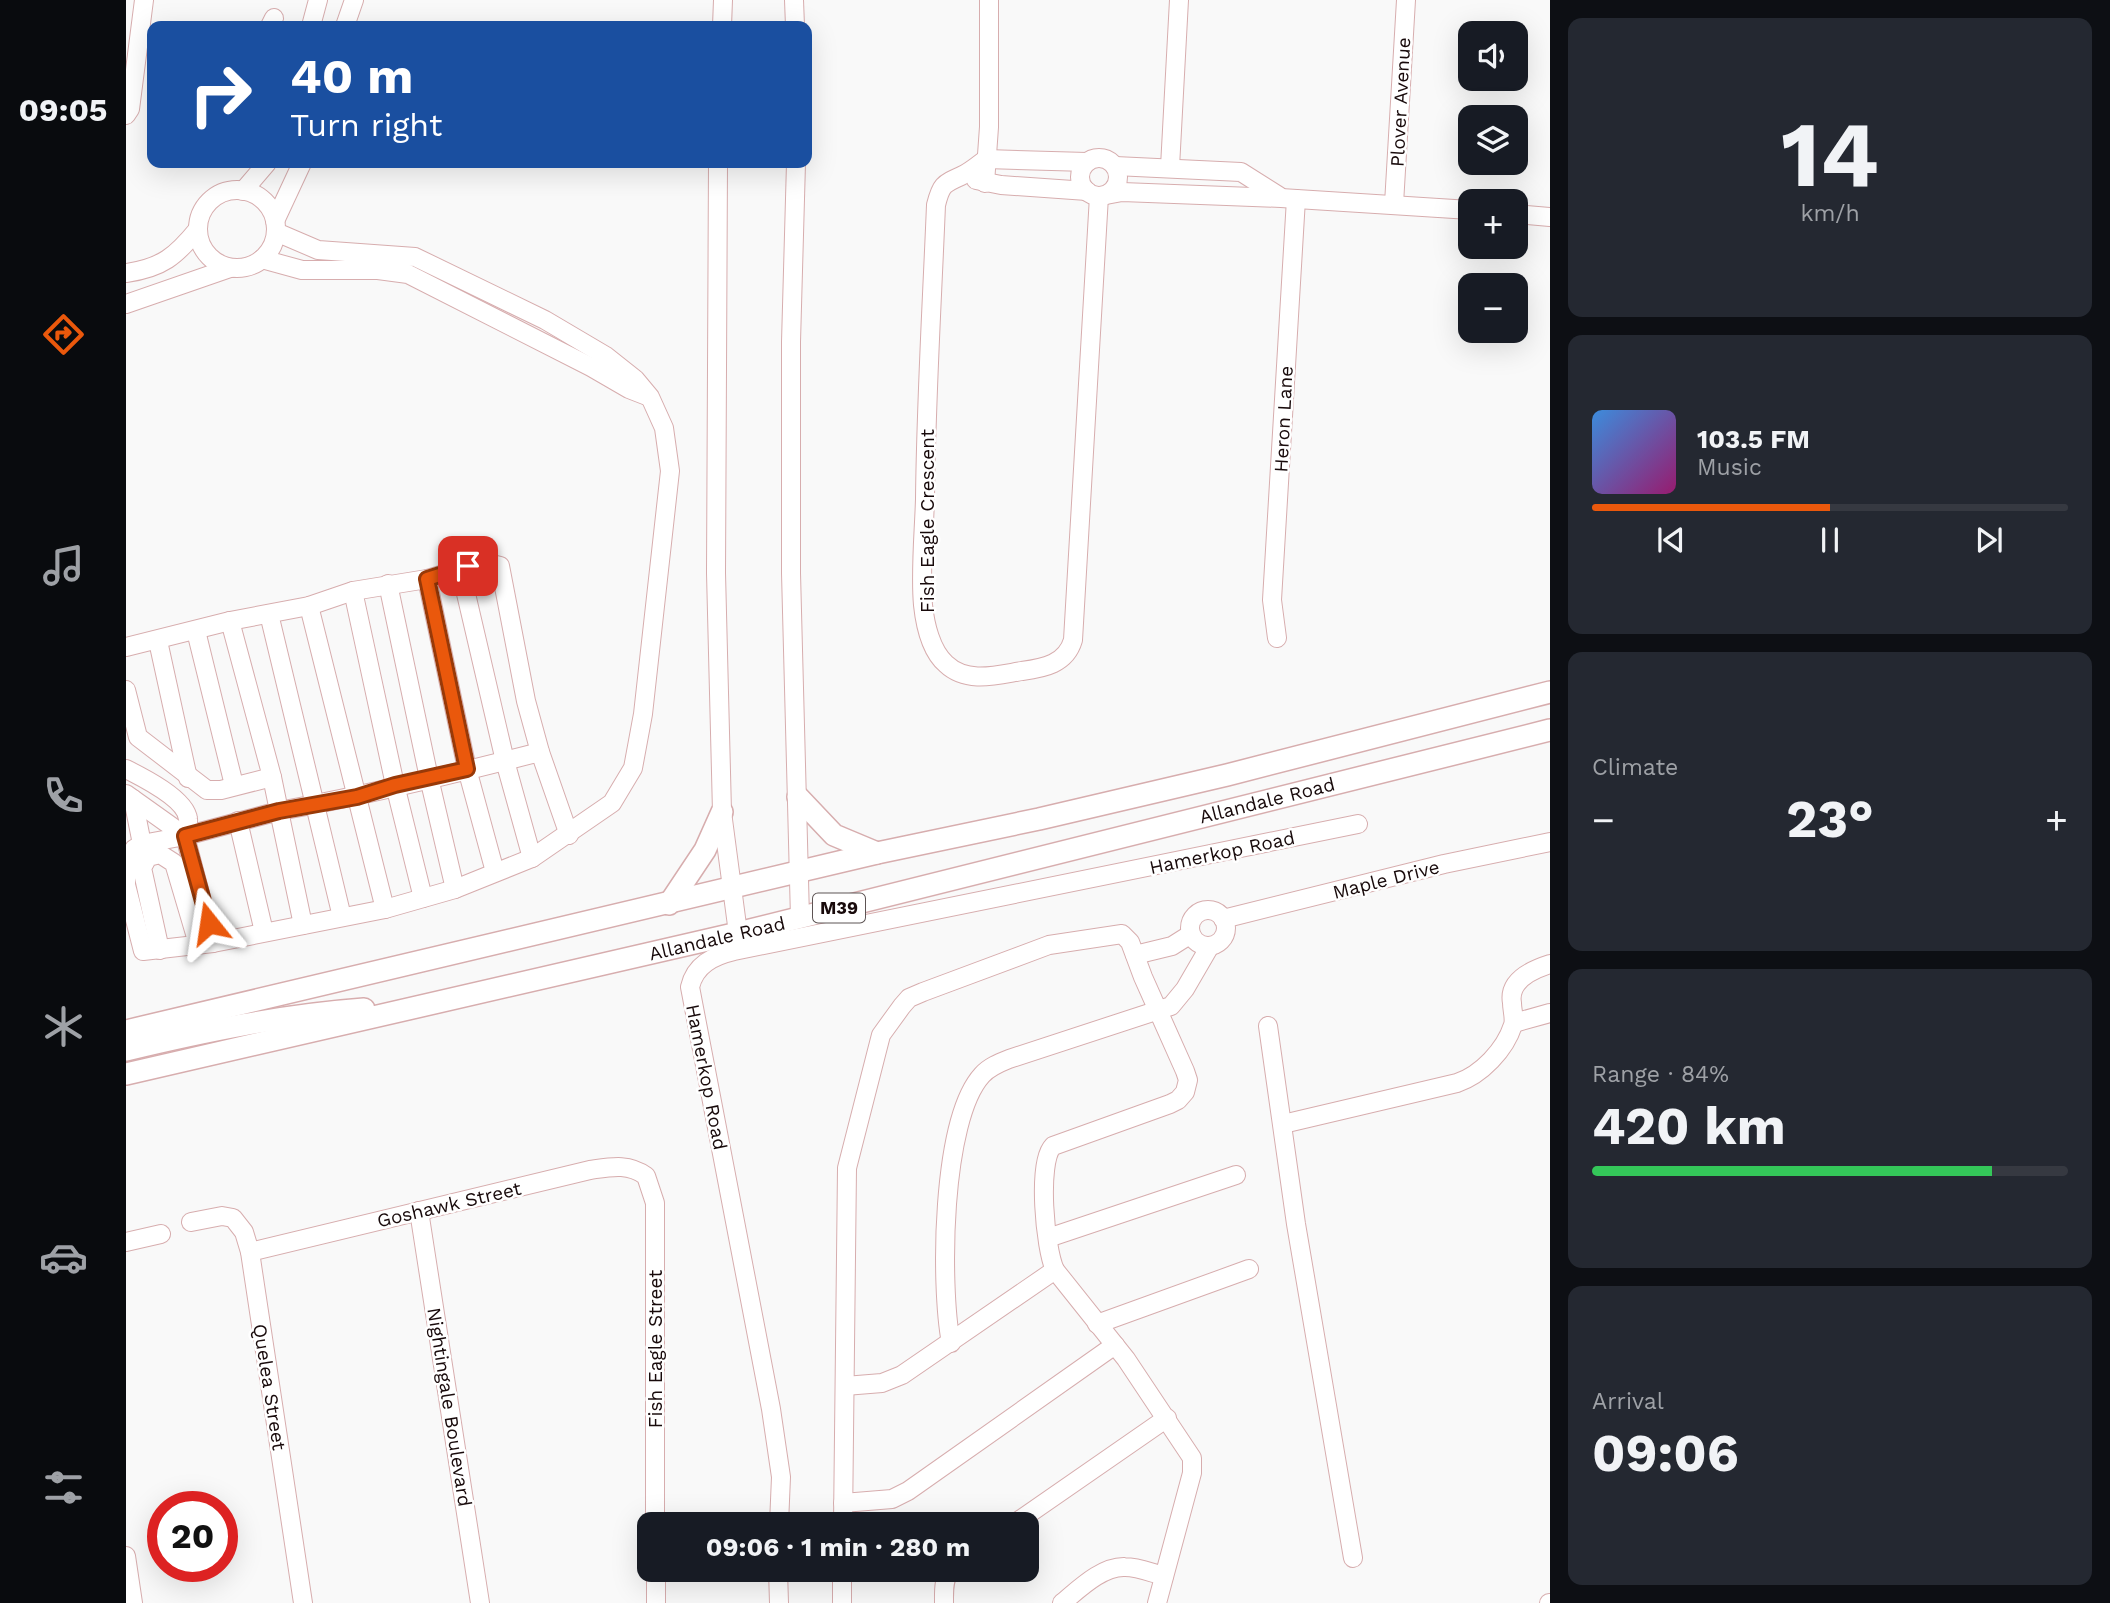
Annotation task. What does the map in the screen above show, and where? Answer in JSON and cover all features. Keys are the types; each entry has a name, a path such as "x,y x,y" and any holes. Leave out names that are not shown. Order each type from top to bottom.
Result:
{"main road":[{"name":"Allandale Road","path":"126,1031 799,874 877,853 1040,819 1227,775 1550,692"},
{"name":"Allandale Road","path":"126,1074 738,933 1550,730"},
{"path":"798,797 834,835 877,853"},
{"path":"669,904 705,850 722,812"},
{"path":"126,1050 213,1029 318,1012 432,1004"},
{"path":"126,1020 232,1006"}],"street":[{"path":"312,21 318,0"},
{"path":"347,21 354,0"},
{"path":"709,0 721,21"},
{"path":"722,21 723,0"},
{"path":"794,0 794,21"},
{"path":"985,183 989,127 989,0"},
{"path":"1170,167 1179,0"},
{"name":"Plover Avenue","path":"1394,204 1405,0"},
{"path":"126,115 130,109 141,18"},
{"path":"1105,158 1118,172 1116,185 1097,194 1083,186 1080,173 1087,162 1105,158"},
{"path":"986,159 1087,162"},
{"name":"Fish Eagle Crescent","path":"986,159 944,185 936,205 925,458 923,604 928,631 944,663 967,676 1040,669 1066,655 1073,640 1097,194"},
{"path":"1115,166 1241,172 1288,198"},
{"path":"243,191 263,168"},
{"path":"126,304 230,268 250,266 262,259 271,248 276,226 300,168"},
{"path":"718,168 716,573 722,812 738,933"},
{"path":"796,168 791,342 791,573 800,918"},
{"path":"962,176 985,183 1097,194 1122,192 1288,198 1458,209"},
{"path":"143,951 206,943 385,909 455,888 532,858 612,803 633,768 643,714 670,471 664,428 650,397 635,379 606,356 556,327 415,257 318,250 276,226 267,204 243,191 233,190 216,197 203,210 198,229 207,255 230,268"},
{"name":"Heron Lane","path":"1277,638 1272,600 1288,198"},
{"path":"1528,215 1550,216"},
{"path":"126,274 157,266 175,256 198,229"},
{"path":"262,259 302,271 378,270 408,275 629,389 650,397"},
{"path":"520,331 530,313"},
{"path":"546,344 556,327"},
{"path":"126,647 230,621 309,606 353,591 427,579 484,562 500,566 526,701 569,835"},
{"path":"460,568 505,761 532,858"},
{"path":"427,579 467,769 495,872"},
{"path":"388,584 455,888"},
{"path":"353,591 395,785 423,898"},
{"path":"309,606 385,909"},
{"path":"269,614 342,917"},
{"path":"230,621 272,776 303,925"},
{"path":"196,631 234,785"},
{"path":"158,641 188,778"},
{"path":"126,690 138,737 207,790 221,790 272,776"},
{"path":"143,951 126,886 126,862 134,849 142,844 185,836 279,811 357,797 395,785 540,751"},
{"path":"126,769 152,781 183,807 188,818 185,836 206,943"},
{"path":"130,796 185,836"},
{"path":"130,796 142,844"},
{"path":"238,821 264,932"},
{"name":"Hamerkop Road","path":"780,1512 781,1476 769,1399 692,1001 690,987 692,976 697,970 714,957 734,951 1358,824"},
{"name":"Maple Drive","path":"1223,919 1444,864 1550,842"},
{"path":"143,951 142,868 148,857 160,855 174,863 206,943"},
{"path":"1202,911 1213,911 1223,919 1226,929 1216,944 1210,946 1198,943 1191,934 1190,923 1197,913 1202,911"},
{"path":"843,1512 847,1168 881,1035 909,998 1049,945 1117,933 1130,942 1188,1080 1182,1096 1170,1104 1053,1146 1046,1157 1045,1168 1048,1237 1055,1270 1115,1345 1167,1418 1189,1452 1194,1465 1157,1603"},
{"path":"1135,955 1172,946 1191,934"},
{"path":"951,1343 946,1280 950,1173 958,1129 972,1088 982,1074 1009,1059 1160,1011 1178,1000 1210,946"},
{"path":"1283,1124 1467,1079 1493,1057 1514,1023 1510,996 1513,989 1524,976 1550,964"},
{"path":"1514,1023 1547,1017"},
{"path":"1268,1026 1296,1224 1353,1558"},
{"name":"Goshawk Street","path":"250,1252 614,1166 631,1167 646,1175"},
{"name":"Fish Eagle Street","path":"646,1175 655,1203 656,1512"},
{"path":"1048,1237 1236,1175"},
{"name":"Nightingale Boulevard","path":"419,1211 480,1603"},
{"name":"Quelea Street","path":"191,1222 222,1216 233,1219 244,1233 250,1252 303,1603"},
{"path":"126,1242 161,1234"},
{"path":"1097,1324 1249,1269"},
{"path":"845,1386 873,1385 895,1379 1055,1270"},
{"path":"843,1503 892,1499 908,1491 1115,1345"},
{"path":"1031,1512 1167,1418"},
{"path":"126,1556 133,1603"},
{"path":"1062,1603 1107,1570 1117,1567 1164,1576"},
{"path":"656,1582 656,1603"},
{"path":"778,1582 779,1603"},
{"path":"842,1582 842,1603"},
{"path":"944,1603 945,1582"}],"route":[{"path":"209,923 185,836 279,811 357,797 395,785 467,769 427,579 468,566"}]}
